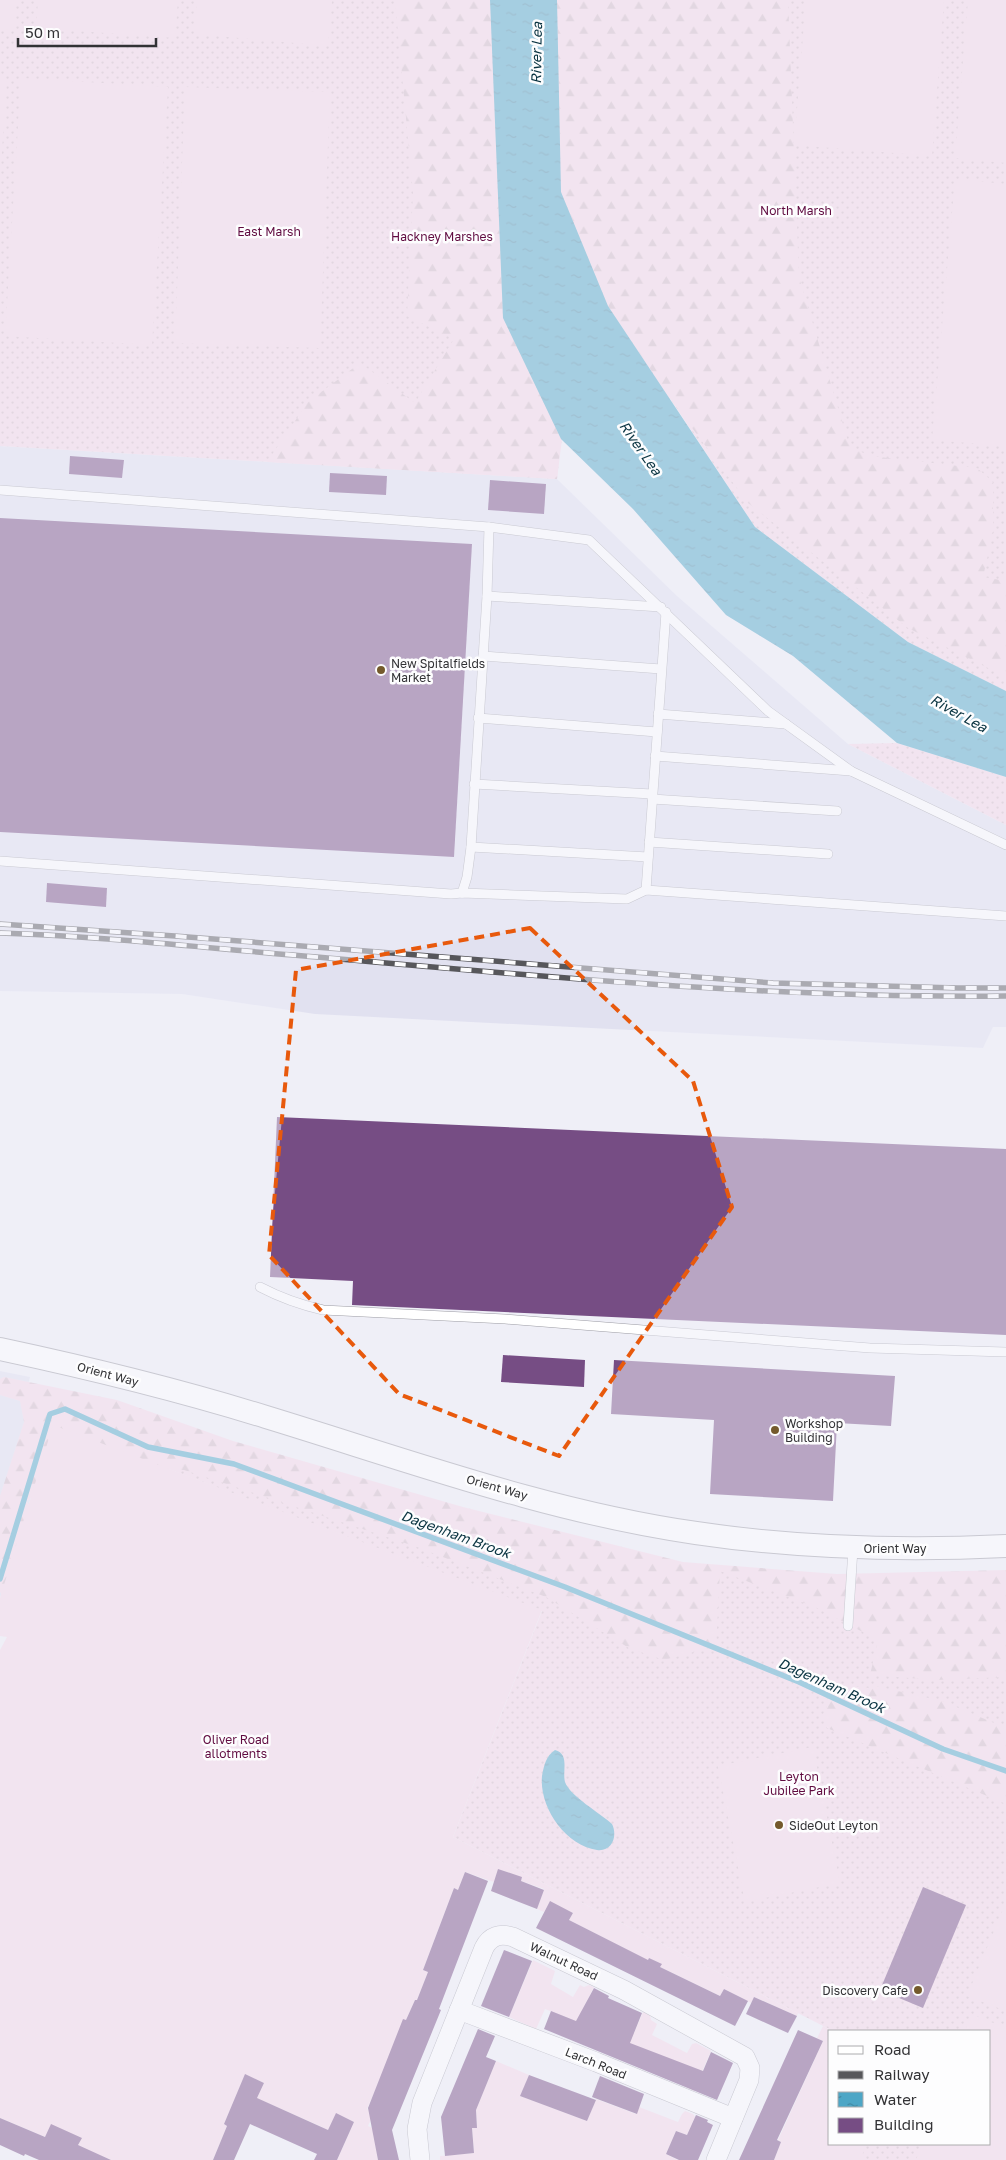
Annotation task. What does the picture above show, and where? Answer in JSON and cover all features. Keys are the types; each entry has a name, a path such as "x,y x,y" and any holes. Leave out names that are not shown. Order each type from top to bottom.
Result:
{"street":[{"name":"Orient Way","path":"0,1349 68,1364 261,1415 505,1490 587,1511 695,1533 853,1548 928,1549 1006,1546"},
{"name":"Walnut Road","path":"420,2160 418,2116 487,1942 494,1936 501,1935 513,1937 624,1990 745,2057 750,2068 749,2080 716,2160"},
{"name":"Larch Road","path":"459,2010 596,2062 733,2118"}],"lane":[{"path":"0,490 489,527 589,540 768,711 851,771 1006,845"},
{"path":"462,893 467,877 471,847 487,596 489,527"},
{"path":"487,596 663,609"},
{"path":"646,890 662,669 663,609"},
{"path":"483,656 662,669"},
{"path":"658,714 787,724"},
{"path":"478,718 657,732"},
{"path":"655,756 851,771"},
{"path":"474,784 837,811"},
{"path":"649,842 828,854"},
{"path":"471,847 648,857"},
{"path":"0,861 451,894 627,899 646,890 1006,916"},
{"path":"260,1287 285,1299 323,1310 505,1319 870,1348 1006,1352"},
{"path":"848,1626 853,1548"}],"highlighted area":[{"path":"530,928 693,1081 732,1207 559,1456 399,1394 269,1255 296,970"}],"shaded area":[{"name":"New Spitalfields Market","path":"0,446 557,479 677,596 848,744 1006,825 1006,1027 993,1027 983,1048 315,1014 182,994 0,991"},
{"path":"0,1371 30,1377 23,1401 53,1425 0,1598"}],"green space":[{"name":"Hackney Marshes","path":"0,0 1006,0 1006,691 908,642 755,527 669,397 562,439 557,479 0,446"},
{"path":"0,0 16,0 14,30 0,29"},
{"path":"38,0 178,0 175,38 36,28"},
{"path":"197,0 332,0 328,46 194,34"},
{"path":"395,0 490,0 503,318 561,439 557,479 267,462 308,402 360,363 415,403 454,339 407,316 413,193"},
{"name":"North Marsh","path":"557,0 788,0 799,277 847,438 851,447 870,456 977,468 993,482 993,532 983,577 1006,581 1006,677 908,628 748,503 669,397 608,306 561,192"},
{"path":"806,0 944,0 932,156 794,145"},
{"path":"968,0 1006,0 1006,163 955,158"},
{"path":"0,78 7,79 0,179"},
{"path":"21,78 168,87 152,345 5,336"},
{"name":"East Marsh","path":"185,87 330,92 320,348 175,343"},
{"path":"955,179 1006,184 1006,446 932,440"},
{"path":"897,743 1006,777 1006,825 848,744"},
{"path":"4,1377 117,1400 233,1441 463,1507 683,1562 837,1574 1006,1570 1006,1677 936,1680 870,1675 878,1640 815,1607 720,1571 716,1646 664,1660 629,1648 546,1597 417,1547 184,1470 79,1462 27,1501 50,1562 24,1631 0,1592 0,1496 24,1422 20,1401 0,1395 0,1379"},
{"name":"Leyton Jubilee Park","path":"53,1425 562,1542 752,1575 1006,1580 1006,2160 797,2160 828,2145 991,2145 991,2030 831,2030 453,1837 542,1611"},
{"name":"Oliver Road allotments","path":"53,1425 542,1610 453,1837 798,2013 797,2016 754,1997 751,2003 724,1989 720,1996 660,1967 661,1964 649,1958 640,1977 639,1956 569,1920 573,1913 550,1902 544,1912 537,1909 544,1889 521,1881 522,1877 494,1882 465,1872 458,1890 454,1888 423,1970 428,1972 417,2000 415,2000 367,2109 374,2112 368,2126 394,2138 375,2142 378,2160 337,2160 354,2122 336,2114 327,2132 322,2127 263,2101 256,2100 264,2083 245,2075 224,2124 227,2126 213,2160 111,2160 78,2146 81,2138 51,2125 45,2137 0,2118 0,1650 7,1637 0,1636 0,1598"},
{"path":"838,1685 870,1688 871,1685 942,1701 1006,1728 1006,1804 827,1728 822,1716"},
{"name":"SideOut Leyton","path":"813,1747 840,1883 745,1902 718,1766"},
{"path":"1006,1902 1006,2011 967,1996"},
{"path":"533,1960 555,1971 551,1984 573,1997 580,1985 594,1987 584,2007 597,2030 545,2009 536,2029 509,2017"},
{"path":"643,2012 650,2015 651,2020 657,2024 652,2035 687,2053 692,2044 696,2043 711,2051 694,2091 680,2084 610,2035 614,2025 634,2033"},
{"path":"971,2014 1006,2028 1006,2160 916,2160 922,2145 991,2145 991,2030 965,2030"},
{"path":"823,2026 831,2030 828,2030 828,2145 867,2145 860,2160 774,2160 781,2142 778,2140 823,2041 817,2038"},
{"path":"496,2061 529,2075 521,2096 587,2121 596,2099 636,2114 639,2107 678,2122 685,2111 693,2114 695,2117 687,2135 676,2131 666,2154 678,2160 440,2160 440,2156 474,2153 472,2128 477,2128 476,2109"}],"water":[{"name":"River Lea","path":"490,0 557,0 561,192 608,306 755,527 908,642 1006,691 1006,777 897,743 793,656 726,615 633,509 561,439 503,318"},
{"path":"555,1750 560,1752 564,1759 564,1778 568,1787 579,1799 612,1824 614,1838 607,1848 597,1850 585,1847 574,1841 556,1823 550,1812 542,1788 542,1776 549,1755"}],"building":[{"path":"70,456 124,460 122,478 69,474"},
{"path":"330,473 387,476 386,495 329,492"},
{"path":"490,480 546,484 544,514 488,510"},
{"path":"0,518 472,544 454,857 0,832"},
{"path":"47,883 107,888 106,907 46,902"},
{"path":"277,1117 1006,1149 1006,1335 352,1305 353,1281 270,1277"},
{"path":"503,1355 585,1360 584,1387 501,1382"},
{"name":"Workshop Building","path":"614,1360 895,1376 891,1426 837,1423 833,1501 710,1494 714,1420 611,1414"},
{"path":"498,1869 522,1877 521,1881 544,1890 537,1909 491,1891"},
{"path":"465,1872 488,1881 439,2009 441,2010 392,2130 399,2160 378,2160 368,2108 403,2019 406,2020 415,2000 417,2000 428,1972 423,1970 454,1888 458,1890"},
{"path":"923,1887 966,1905 923,2008 880,1990"},
{"path":"550,1901 573,1913 569,1920 648,1960 649,1958 662,1964 660,1967 720,1996 724,1989 748,2001 735,2026 536,1928"},
{"path":"504,1950 532,1961 509,2017 481,2006"},
{"path":"594,1988 609,1996 608,1998 642,2013 630,2043 703,2071 711,2052 733,2063 717,2100 544,2029 551,2011 576,2021"},
{"path":"754,1997 797,2016 788,2033 746,2014"},
{"path":"478,2029 495,2036 486,2057 496,2061 476,2110 477,2128 472,2128 474,2153 445,2156 441,2117"},
{"path":"798,2030 823,2041 777,2140 781,2142 774,2160 739,2160"},
{"path":"245,2074 264,2083 257,2098 328,2130 336,2113 354,2122 337,2160 314,2160 317,2154 250,2124 234,2160 213,2160 227,2126 224,2124"},
{"path":"529,2075 596,2100 587,2121 520,2096"},
{"path":"600,2076 644,2094 637,2114 592,2097"},
{"path":"696,2115 708,2120 707,2122 713,2125 698,2160 679,2160 666,2154 676,2131 687,2135"},
{"path":"0,2118 45,2137 51,2124 82,2138 78,2145 111,2160 39,2160 25,2154 24,2156 0,2145"}],"waterway":[{"name":"Dagenham Brook","path":"0,1579 50,1414 65,1409 148,1447 234,1464 565,1587 799,1682 943,1749 1006,1771"}],"railway":[{"path":"0,924 773,983 1006,988"},
{"path":"0,933 110,939 471,970 738,990 917,996 1006,996"}],"place":[{"name":"New Spitalfields Market","path":"381,670"},
{"name":"Workshop Building","path":"775,1430"},
{"name":"SideOut Leyton","path":"779,1825"},
{"name":"Discovery Cafe","path":"918,1990"}]}
